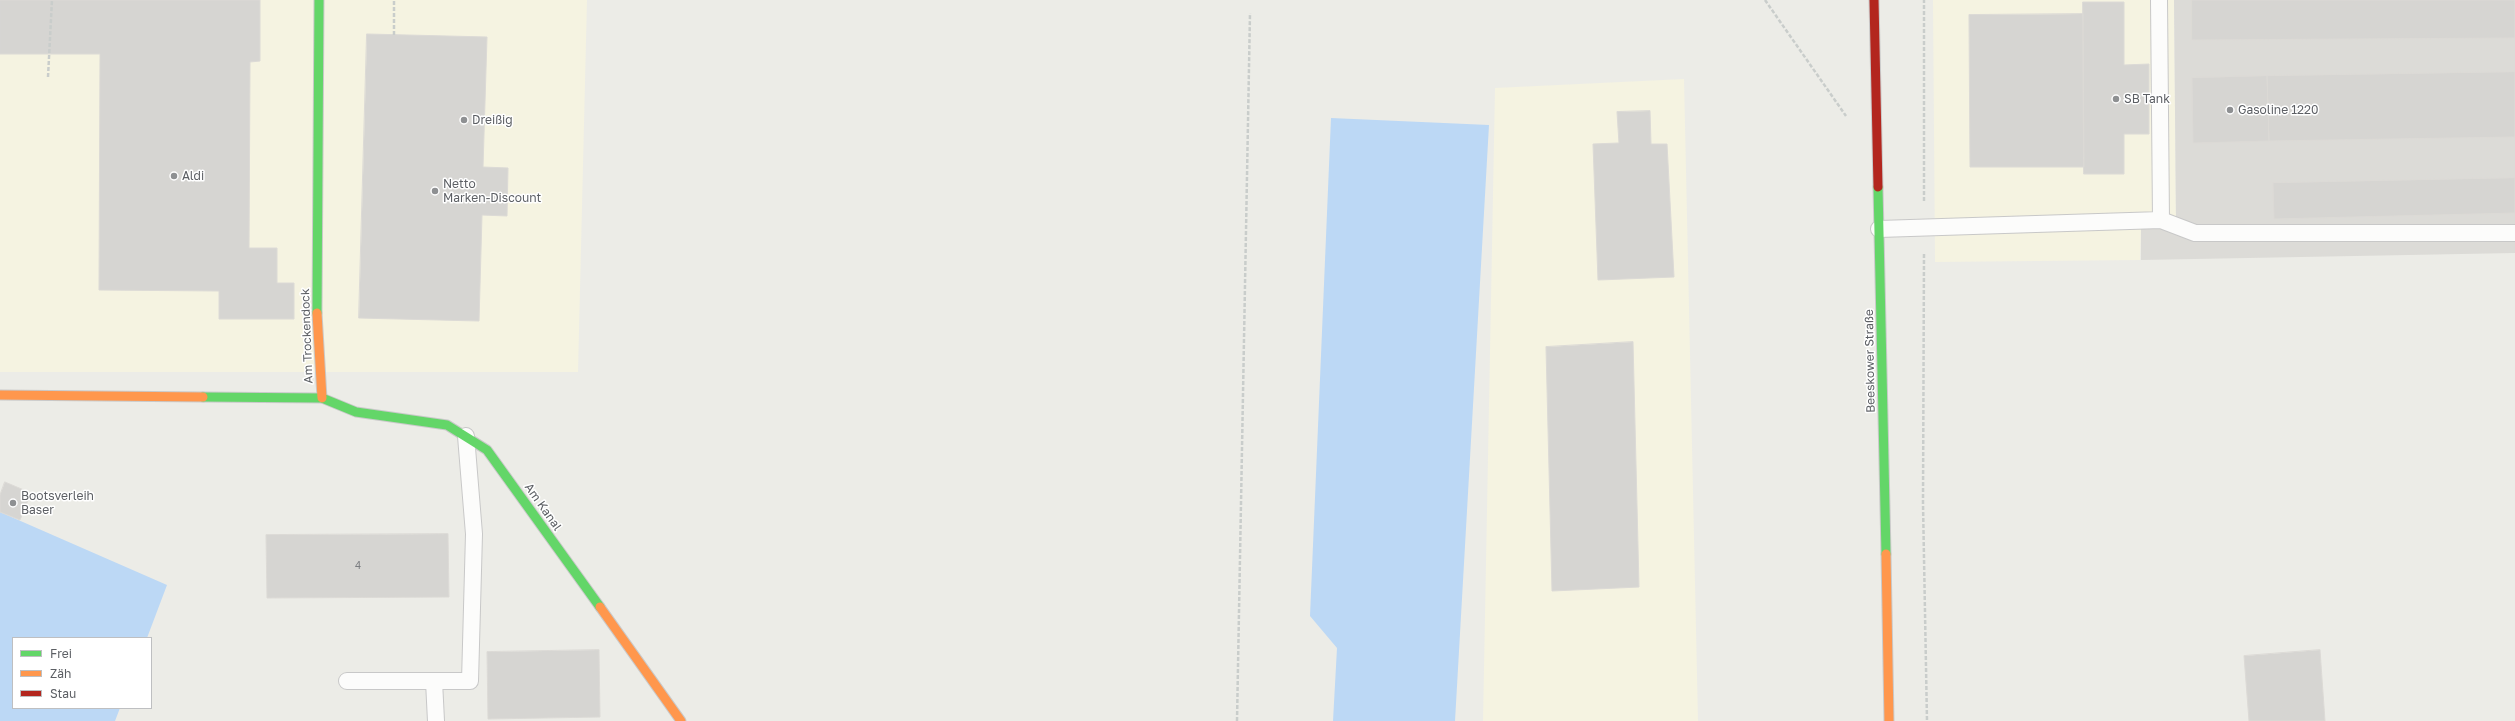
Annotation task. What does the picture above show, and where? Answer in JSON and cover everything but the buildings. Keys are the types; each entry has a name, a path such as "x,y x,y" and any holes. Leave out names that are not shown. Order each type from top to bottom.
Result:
{"street":[{"name":"Am Trockendock","path":"0,395 322,398 316,336 320,0"},
{"name":"Beeskower Straße","path":"1874,0 1889,721"},
{"name":"Am Kanal","path":"322,398 356,412 447,425 487,450 681,721"}],"lane":[{"path":"2159,0 2161,220"},
{"path":"1879,229 2161,220 2195,233 2515,233"},
{"path":"347,681 470,681 474,534 466,436"},
{"path":"434,681 436,721"}],"path":[{"path":"48,77 52,0"},
{"path":"394,0 394,34"},
{"path":"1765,0 1847,117"},
{"path":"1924,0 1923,503 1927,721"},
{"path":"1237,721 1250,13"}],"shaded area":[{"path":"0,0 587,0 578,372 0,372"},
{"path":"1933,0 2174,0 2176,225 2141,225 2140,260 1935,262"},
{"path":"2174,0 2515,0 2515,253 2141,260 2141,225 2176,225"},
{"path":"1684,79 1698,721 1483,721 1495,88"}],"water":[{"path":"1331,118 1489,125 1455,721 1333,721 1337,648 1310,616"},
{"path":"0,512 167,585 147,637 12,637 12,709 120,709 115,721 0,721"}],"traffic: fast":[{"path":"317,313 319,0"},
{"path":"1878,187 1886,554"},
{"path":"203,397 322,398 356,412 447,425 487,450 600,607"}],"traffic: slow":[{"path":"317,313 322,398"},
{"path":"0,395 203,397"},
{"path":"1886,554 1889,721"},
{"path":"600,607 681,721"}],"traffic: jam":[{"path":"1874,0 1878,187"}],"place":[{"name":"SB Tank","path":"2116,99"},
{"name":"Gasoline 1220","path":"2230,110"},
{"name":"Dreißig","path":"464,120"},
{"name":"Aldi","path":"174,176"},
{"name":"Netto Marken-Discount","path":"435,191"},
{"name":"Bootsverleih Baser","path":"13,503"}]}
